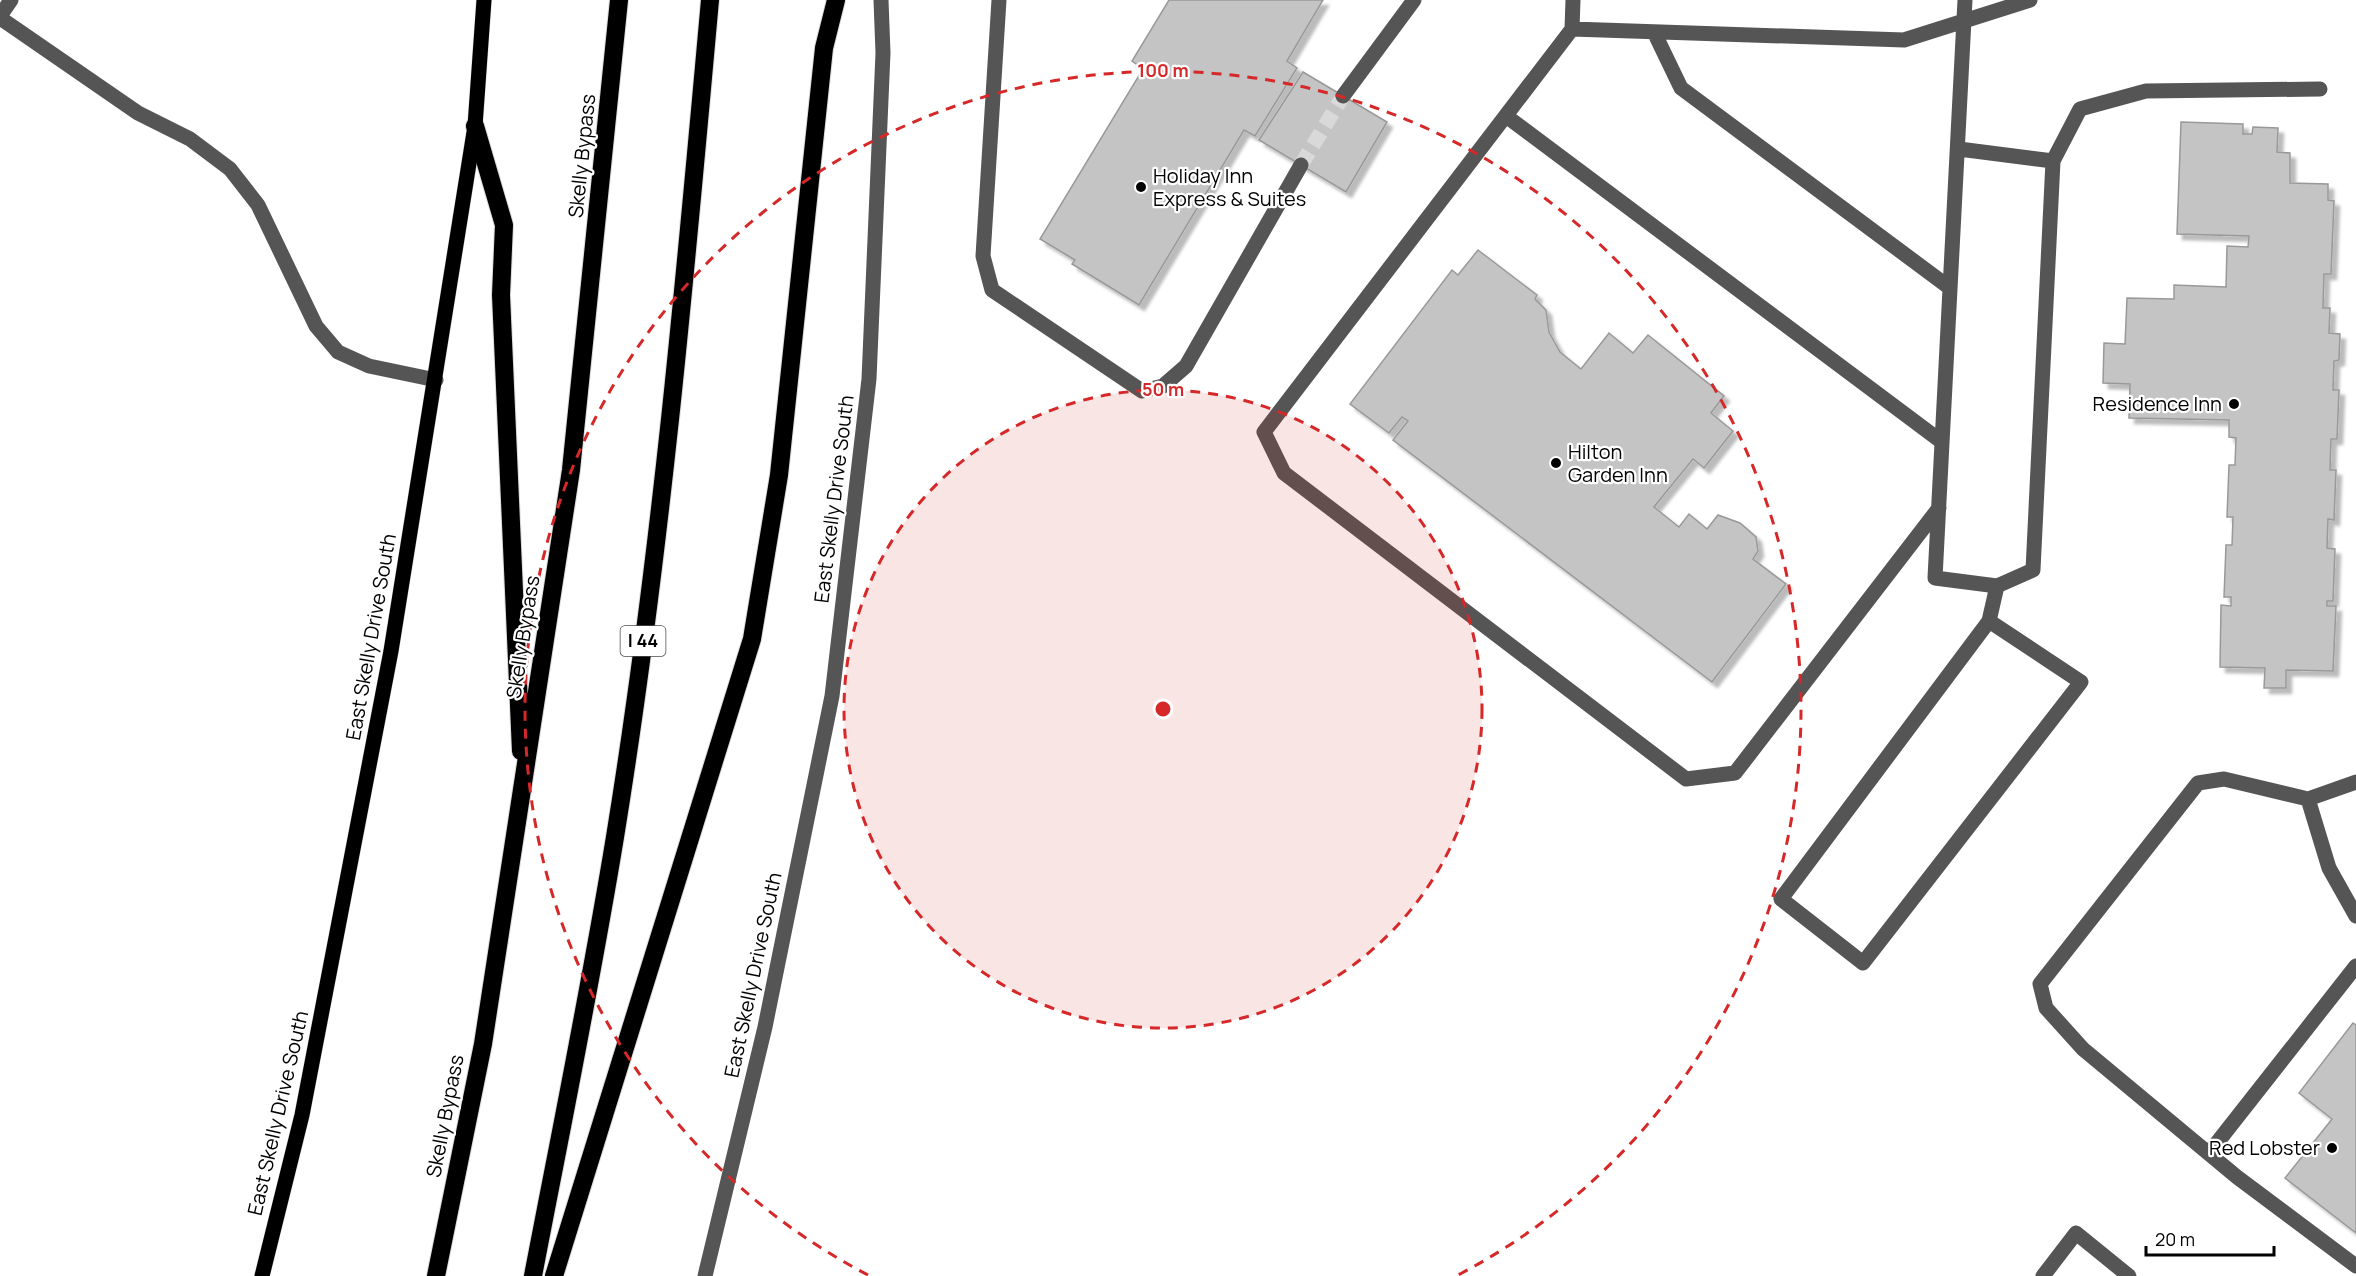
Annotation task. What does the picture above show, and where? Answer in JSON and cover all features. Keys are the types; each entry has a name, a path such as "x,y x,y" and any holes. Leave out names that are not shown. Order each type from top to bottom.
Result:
{"highway":[{"name":"Skelly Bypass","path":"436,1276 483,1044 571,470 619,0"},
{"name":"I 44","path":"532,1276 615,837 644,633 684,288 710,0"},
{"path":"554,1276 752,639 779,475 824,48 836,0"},
{"path":"475,126 504,225 501,295 522,792"}],"main road":[{"name":"East Skelly Drive South","path":"262,1276 302,1115 391,651 475,126 484,0"}],"street":[{"path":"11,0 0,17 138,113 190,139 230,169 258,205 316,326 338,352 369,366 436,380"},
{"name":"East Skelly Drive South","path":"705,1276 765,1027 832,696 869,379 882,53 881,0"},
{"path":"999,0 983,256 992,290 1142,391 1163,386 1186,366 1300,165"},
{"path":"1343,96 1414,0"},
{"path":"1573,0 1572,29 1264,432 1284,473 1686,779 1736,773 1939,508"},
{"path":"1965,0 1935,579 1997,586 2033,570 2053,161 2080,109 2146,91 2320,89"},
{"path":"1572,29 1904,40 2030,0"},
{"path":"1653,32 1681,88 1950,288"},
{"path":"1506,116 1942,442"},
{"path":"1959,149 2053,161"},
{"path":"1989,621 2081,682 1863,963 1781,900 1989,621 1997,586"},
{"path":"2356,782 2308,799 2224,779 2198,783 2040,984 2046,1008 2083,1049 2209,1154 2356,1266"},
{"path":"2308,799 2329,868 2356,916"},
{"path":"2209,1154 2356,966"},
{"path":"2043,1276 2076,1233 2129,1276"}],"building":[{"name":"Holiday Inn Express & Suites","path":"1169,0 1323,0 1287,61 1297,68 1255,136 1244,130 1139,305 1072,264 1075,260 1040,239 1143,69 1132,61"},
{"path":"1303,72 1387,122 1346,192 1259,140"},
{"name":"Residence Inn","path":"2181,122 2243,124 2243,134 2252,134 2253,127 2278,128 2277,152 2290,153 2290,183 2328,184 2328,200 2334,201 2331,274 2324,274 2323,308 2330,308 2329,333 2340,334 2339,360 2334,361 2333,390 2339,390 2337,439 2331,439 2330,470 2336,470 2334,520 2328,519 2327,548 2335,549 2333,601 2327,601 2327,606 2336,606 2333,671 2286,670 2286,688 2264,688 2265,668 2220,667 2221,605 2231,606 2231,597 2224,597 2226,545 2232,545 2233,517 2227,517 2229,465 2235,465 2236,438 2229,437 2229,420 2129,418 2130,384 2103,383 2104,343 2125,344 2127,298 2174,299 2174,285 2226,287 2227,246 2248,247 2249,236 2177,234"},
{"name":"Hilton Garden Inn","path":"1478,250 1537,295 1535,299 1546,310 1549,332 1560,352 1581,369 1609,333 1633,353 1648,335 1724,396 1711,413 1733,431 1704,468 1693,459 1654,507 1679,527 1689,514 1707,529 1718,515 1740,523 1756,537 1758,551 1753,559 1786,584 1712,682 1393,440 1408,421 1402,417 1389,433 1350,404 1452,270 1458,275"},
{"name":"Red Lobster","path":"2353,1023 2356,1025 2356,1233 2285,1178 2332,1119 2299,1093"}],"tunnel":[{"path":"1301,165 1343,96"}],"place":[{"name":"Holiday Inn Express & Suites","path":"1141,187"},
{"name":"Residence Inn","path":"2234,404"},
{"name":"Hilton Garden Inn","path":"1556,463"},
{"name":"Red Lobster","path":"2332,1148"}]}
